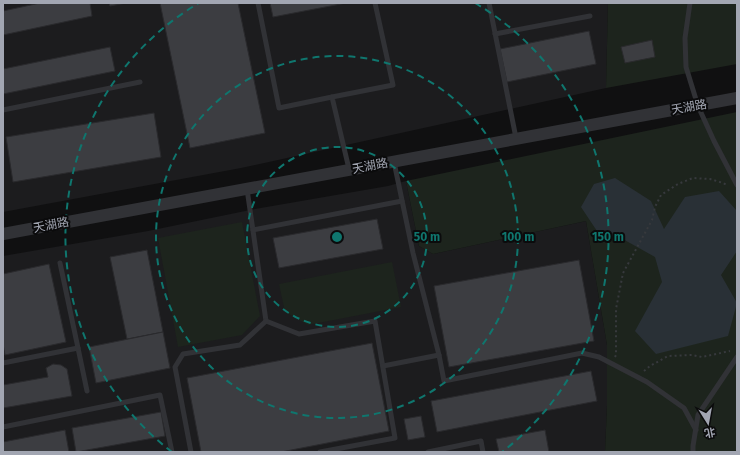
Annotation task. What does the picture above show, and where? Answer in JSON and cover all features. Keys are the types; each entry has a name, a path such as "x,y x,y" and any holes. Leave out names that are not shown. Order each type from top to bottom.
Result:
{"street":[{"name":"天湖路","path":"3,234 737,98"}],"lane":[{"path":"258,3 279,108 393,85 375,3"},
{"path":"489,3 516,139"},
{"path":"690,3 685,38 686,67 698,106 714,141 737,184"},
{"path":"495,34 590,16"},
{"path":"3,110 140,82"},
{"path":"332,97 349,170"},
{"path":"394,162 413,253 444,380 582,353 599,357 647,382 684,408 696,430"},
{"path":"247,189 266,321"},
{"path":"253,230 402,201"},
{"path":"60,263 87,391"},
{"path":"266,321 300,334 375,321 395,438 320,452"},
{"path":"191,452 175,367 183,354 240,344 266,321"},
{"path":"3,363 78,348"},
{"path":"383,366 439,355"},
{"path":"693,452 698,415 737,357"},
{"path":"3,427 160,395 172,452"},
{"path":"428,452 481,441 482,452"}],"path":[{"path":"613,364 616,354 616,309 623,273 652,220 655,206 661,195 678,184 692,178 710,179 730,186"},
{"path":"638,377 650,366 668,356 692,355 702,357 730,351"}],"shaded area":[{"path":"3,3 608,3 606,88 241,168 3,212"},
{"path":"608,3 737,3 737,64 606,88"},
{"path":"737,112 737,452 605,452 607,345 586,221 433,254 419,246 406,181"},
{"path":"615,178 651,201 664,229 685,197 719,191 737,211 737,251 721,275 737,303 728,336 656,354 635,331 662,282 655,257 621,238 599,234 581,207 594,184"},
{"path":"406,181 419,246 433,254 586,221 607,345 605,452 3,452 3,256 148,231 255,209 388,186"},
{"path":"242,222 260,316 242,335 178,347 158,238"},
{"path":"392,262 401,307 308,325 285,312 279,284"}],"building":[{"path":"40,3 90,3 92,16 3,35 3,11"},
{"path":"109,3 126,3 110,6"},
{"path":"160,3 238,3 265,133 190,148"},
{"path":"270,3 346,3 273,17"},
{"path":"589,31 596,64 507,82 500,49"},
{"path":"652,40 655,57 625,63 621,47"},
{"path":"110,47 115,71 3,94 3,69"},
{"path":"154,113 161,157 13,182 6,137"},
{"path":"377,219 383,249 279,268 273,238"},
{"path":"147,250 163,332 127,339 110,257"},
{"path":"579,260 594,341 449,367 434,286"},
{"path":"49,264 66,342 5,355 3,344 3,274"},
{"path":"163,332 170,368 96,383 89,347"},
{"path":"372,343 389,431 281,452 201,452 187,378"},
{"path":"53,364 61,365 67,369 72,396 3,408 3,385 48,377 46,368"},
{"path":"591,371 597,401 437,432 431,401"},
{"path":"161,412 165,436 76,452 72,428"},
{"path":"421,416 425,437 408,440 404,419"},
{"path":"65,430 69,452 3,452 3,442"},
{"path":"545,430 549,452 499,452 496,439"}]}
